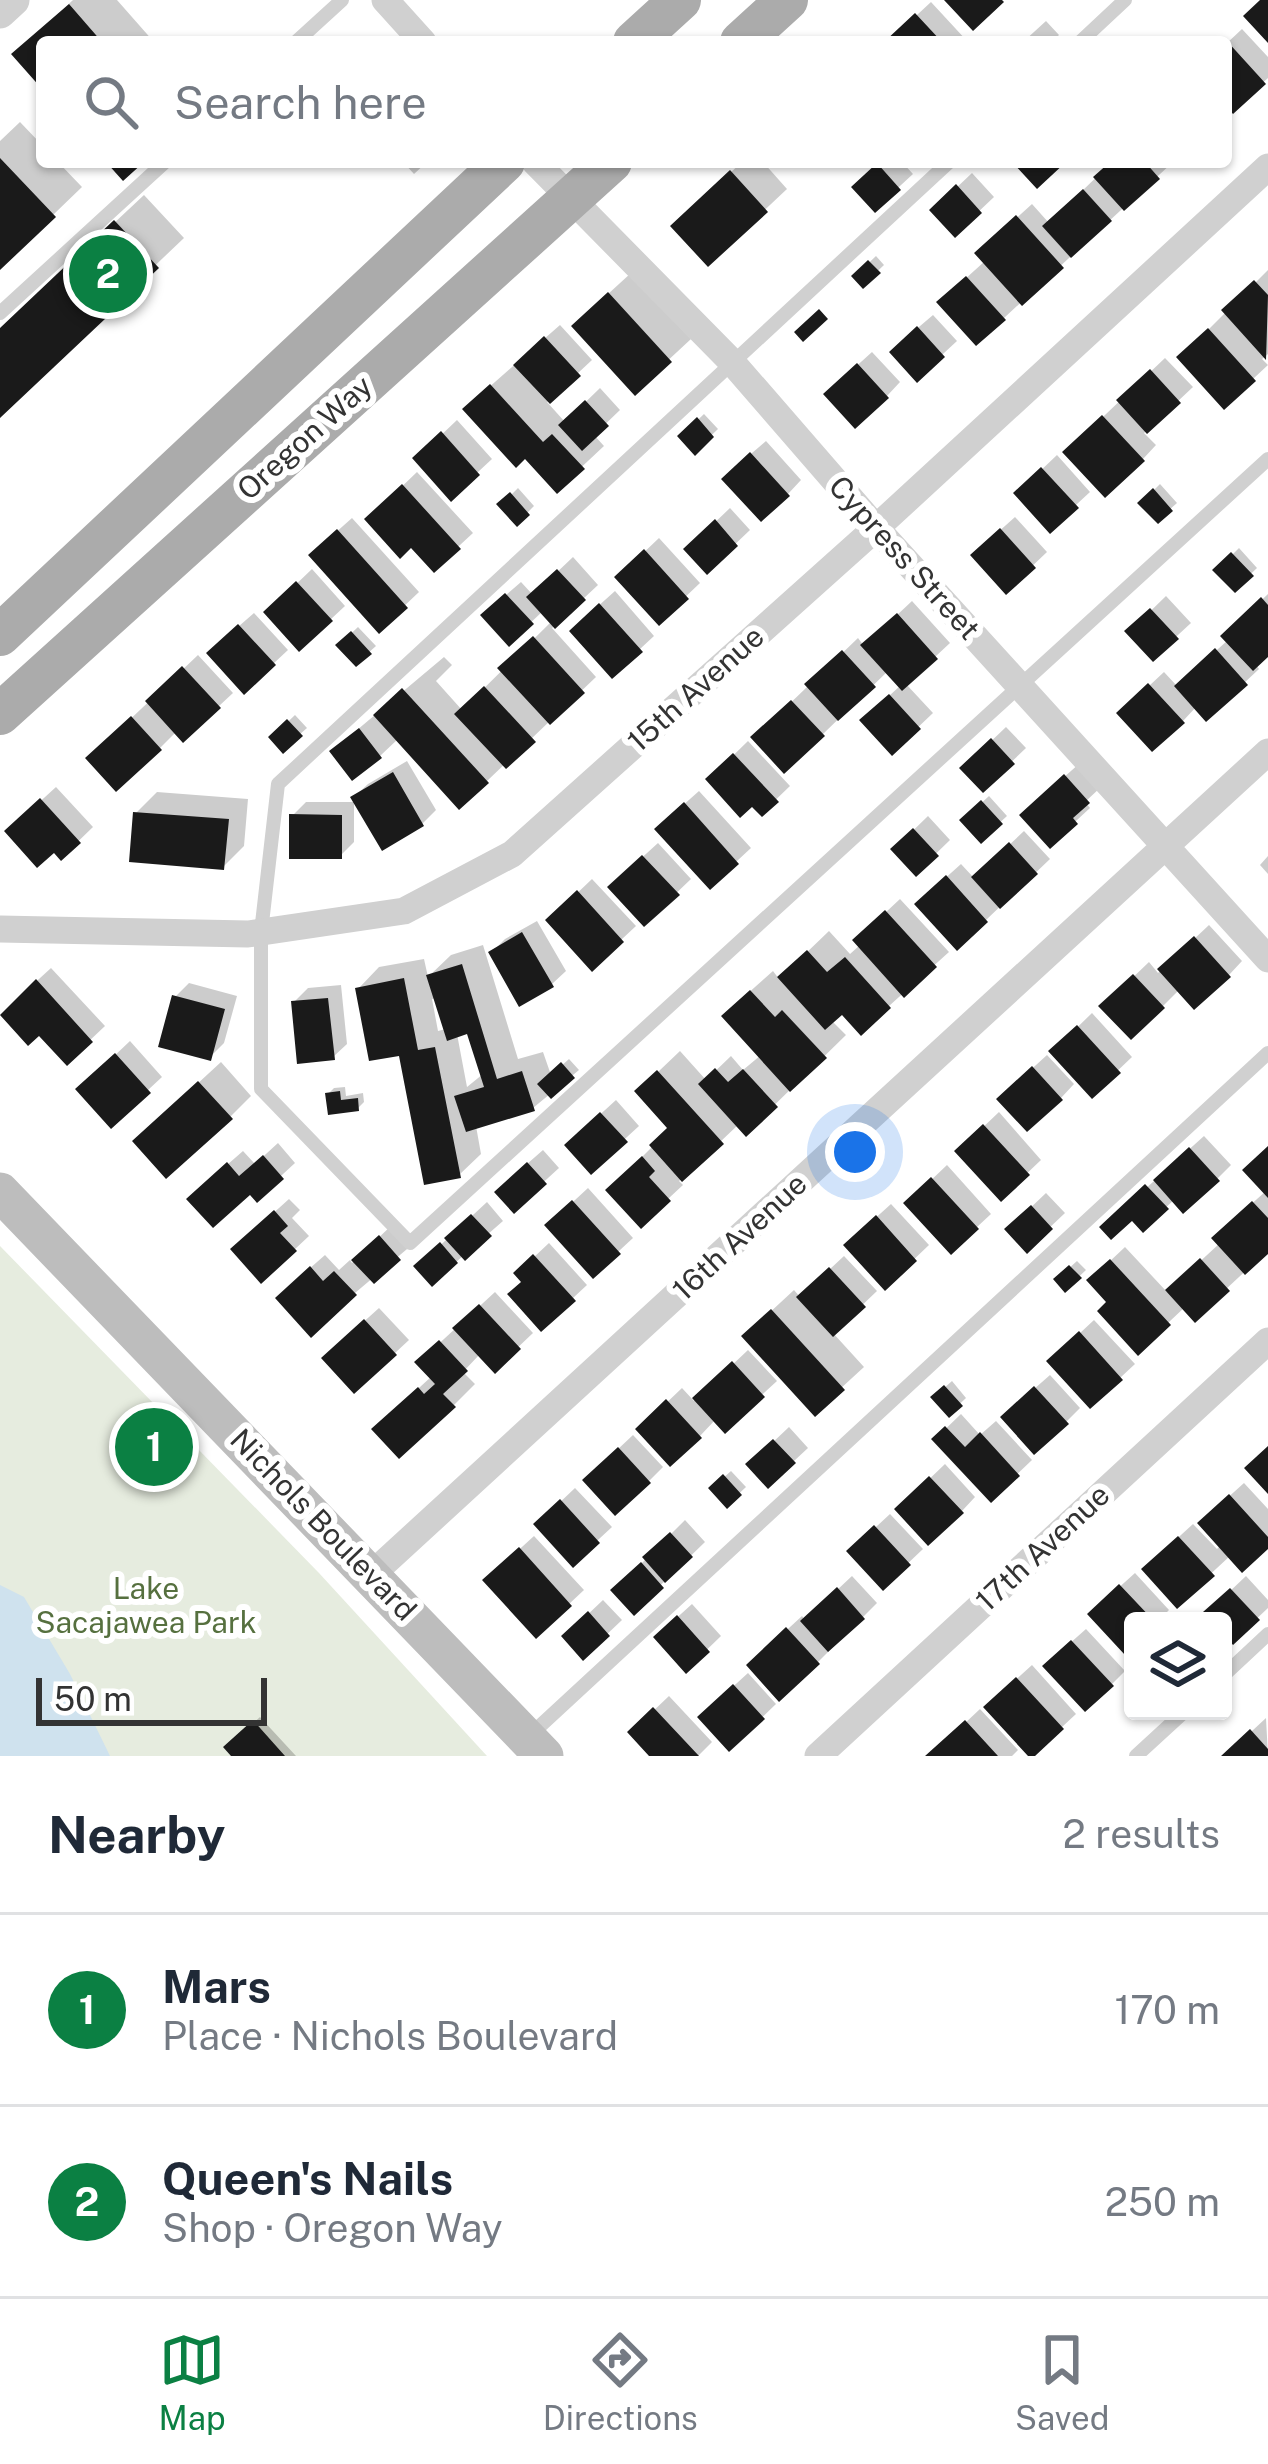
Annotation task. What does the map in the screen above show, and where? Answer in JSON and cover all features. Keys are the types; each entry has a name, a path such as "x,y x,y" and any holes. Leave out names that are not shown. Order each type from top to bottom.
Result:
{"main road":[{"path":"641,36 680,0"},
{"path":"748,36 787,0"},
{"path":"0,634 498,168"},
{"name":"Oregon Way","path":"0,714 604,168"},
{"name":"Nichols Boulevard","path":"0,1192 536,1747"}],"street":[{"path":"0,12 13,0"},
{"path":"385,0 418,36"},
{"name":"15th Avenue","path":"0,929 261,932 404,911 512,854 1268,167"},
{"name":"Cypress Street","path":"541,168 731,362 1268,958"},
{"name":"16th Avenue","path":"371,1575 1268,752"},
{"name":"17th Avenue","path":"818,1756 1268,1341"}],"lane":[{"path":"303,36 342,0"},
{"path":"1087,36 1126,0"},
{"path":"0,313 158,168"},
{"path":"942,168 278,784 261,932 262,1089 410,1243 1268,459"},
{"path":"536,1747 1268,1053"},
{"path":"1232,1668 1268,1634"},
{"path":"1136,1756 1175,1720"}],"green space":[{"name":"Lake Sacajawea Park","path":"0,1246 319,1573 487,1756 0,1756"}],"water":[{"path":"0,1585 24,1597 70,1674 110,1756 0,1756"}],"building":[{"path":"944,0 1002,0 1004,2 973,31"},
{"path":"1260,0 1268,0 1268,43 1243,16"},
{"path":"69,4 97,36 36,36 36,82 11,54"},
{"path":"915,13 936,36 890,36"},
{"path":"1232,47 1266,84 1232,113"},
{"path":"0,158 56,217 0,270"},
{"path":"111,168 137,168 123,181"},
{"path":"872,168 881,168 901,190 875,213 851,187"},
{"path":"1018,168 1060,168 1037,189"},
{"path":"1103,168 1150,168 1160,179 1124,211 1093,177"},
{"path":"730,170 768,212 708,267 670,226"},
{"path":"956,184 982,213 955,238 929,210"},
{"path":"1083,189 1112,221 1071,258 1042,226"},
{"path":"1016,215 1064,268 1022,306 974,253"},
{"path":"114,220 159,268 0,418 0,328"},
{"path":"868,260 881,273 863,289 851,276"},
{"path":"966,276 1006,320 976,346 936,302"},
{"path":"1254,280 1268,295 1266,360 1221,310"},
{"path":"608,292 672,362 635,396 571,326"},
{"path":"819,309 828,319 803,342 794,332"},
{"path":"917,326 945,357 917,383 889,352"},
{"path":"1208,328 1256,381 1224,410 1176,357"},
{"path":"544,336 581,376 550,404 513,365"},
{"path":"857,363 889,398 855,429 823,394"},
{"path":"1150,369 1181,403 1147,434 1116,400"},
{"path":"490,384 543,442 552,434 585,469 557,494 525,459 516,468 462,409"},
{"path":"585,400 609,426 582,451 558,425"},
{"path":"1102,415 1145,461 1105,498 1062,452"},
{"path":"697,417 714,437 695,456 677,436"},
{"path":"441,431 480,475 451,502 412,458"},
{"path":"750,452 790,496 761,522 721,479"},
{"path":"1041,467 1079,508 1050,534 1013,493"},
{"path":"402,484 461,549 434,573 411,548 400,559 364,519"},
{"path":"1153,488 1173,511 1158,524 1137,503"},
{"path":"510,492 530,515 517,527 496,504"},
{"path":"715,519 738,546 707,575 683,549"},
{"path":"1000,528 1036,568 1006,595 970,555"},
{"path":"337,529 408,608 379,634 308,555"},
{"path":"644,549 689,599 659,626 614,577"},
{"path":"1231,552 1254,576 1235,593 1212,570"},
{"path":"557,569 586,600 555,629 526,597"},
{"path":"296,581 333,621 299,652 263,612"},
{"path":"505,593 534,624 509,647 480,615"},
{"path":"1261,597 1268,605 1268,657 1253,671 1220,636"},
{"path":"599,603 643,652 612,679 569,631"},
{"path":"1150,608 1179,639 1153,662 1124,631"},
{"path":"897,613 938,659 902,691 860,645"},
{"path":"238,624 276,665 244,695 206,653"},
{"path":"351,631 372,654 356,667 335,645"},
{"path":"533,636 585,693 550,725 497,668"},
{"path":"1215,648 1248,685 1206,722 1174,686"},
{"path":"842,650 876,687 838,721 804,684"},
{"path":"182,666 221,708 183,743 145,701"},
{"path":"1148,683 1185,723 1152,752 1116,713"},
{"path":"484,686 536,742 506,769 454,714"},
{"path":"402,688 489,783 459,810 373,715"},
{"path":"889,694 921,729 892,756 859,720"},
{"path":"791,700 825,736 784,774 750,737"},
{"path":"131,716 162,750 116,792 85,758"},
{"path":"287,719 303,736 283,754 268,737"},
{"path":"359,728 382,758 352,781 329,751"},
{"path":"991,738 1015,764 983,793 959,768"},
{"path":"733,753 779,802 762,817 752,807 740,818 705,779"},
{"path":"393,772 424,826 382,851 350,797"},
{"path":"1064,774 1090,803 1073,818 1078,824 1050,849 1019,815"},
{"path":"40,798 81,843 61,861 54,853 37,868 4,831"},
{"path":"981,800 1003,824 981,844 959,820"},
{"path":"684,802 739,864 710,890 654,829"},
{"path":"133,812 229,819 224,870 129,862"},
{"path":"289,814 342,815 342,859 289,859"},
{"path":"913,828 939,856 916,877 890,849"},
{"path":"1009,842 1038,874 1000,909 971,877"},
{"path":"642,855 680,895 644,927 607,887"},
{"path":"946,875 988,922 957,951 914,904"},
{"path":"577,890 624,942 592,972 545,920"},
{"path":"885,910 937,967 904,998 852,940"},
{"path":"522,932 554,987 519,1007 488,952"},
{"path":"1194,936 1231,977 1194,1010 1157,969"},
{"path":"807,950 827,972 845,957 891,1008 861,1036 842,1015 825,1030 777,977"},
{"path":"462,964 497,1079 522,1071 535,1111 466,1132 454,1096 484,1087 467,1034 447,1041 426,975"},
{"path":"1133,974 1165,1008 1131,1040 1098,1006"},
{"path":"404,978 418,1050 435,1047 461,1178 424,1185 399,1056 369,1061 355,988"},
{"path":"36,979 93,1042 67,1066 39,1036 28,1046 0,1015"},
{"path":"750,990 775,1017 782,1010 827,1058 790,1092 721,1016"},
{"path":"172,995 225,1009 211,1061 158,1047"},
{"path":"328,998 335,1060 297,1064 291,1001"},
{"path":"1077,1025 1121,1073 1092,1099 1048,1051"},
{"path":"115,1053 151,1093 111,1129 75,1089"},
{"path":"561,1062 575,1078 551,1099 537,1084"},
{"path":"1032,1066 1063,1100 1027,1132 996,1099"},
{"path":"715,1068 728,1082 743,1069 778,1107 746,1137 698,1084"},
{"path":"657,1070 724,1144 682,1182 649,1145 667,1128 634,1091"},
{"path":"198,1081 233,1119 166,1179 132,1141"},
{"path":"340,1091 341,1100 358,1098 359,1111 328,1115 325,1093"},
{"path":"600,1112 628,1142 591,1175 564,1145"},
{"path":"983,1124 1030,1175 1001,1202 954,1151"},
{"path":"1268,1146 1268,1198 1242,1170"},
{"path":"1189,1147 1220,1181 1183,1214 1153,1180"},
{"path":"263,1155 284,1179 257,1203 250,1195 213,1228 186,1199 227,1162 239,1176"},
{"path":"642,1156 655,1171 649,1177 671,1201 641,1229 605,1190"},
{"path":"527,1162 547,1184 514,1214 494,1192"},
{"path":"931,1177 979,1229 951,1255 903,1203"},
{"path":"1145,1184 1169,1209 1143,1233 1132,1221 1111,1240 1099,1227"},
{"path":"572,1200 621,1254 593,1279 544,1225"},
{"path":"1252,1201 1268,1218 1268,1254 1245,1275 1211,1238"},
{"path":"1031,1205 1053,1229 1027,1254 1004,1229"},
{"path":"274,1210 288,1226 280,1233 297,1251 261,1284 230,1249"},
{"path":"471,1214 492,1236 465,1261 444,1238"},
{"path":"876,1215 917,1261 885,1291 843,1245"},
{"path":"379,1235 401,1260 374,1284 351,1260"},
{"path":"440,1242 458,1263 432,1287 413,1266"},
{"path":"533,1254 576,1301 541,1332 507,1294 521,1282 513,1273"},
{"path":"1200,1258 1230,1291 1195,1323 1165,1290"},
{"path":"1110,1259 1171,1325 1138,1356 1097,1311 1106,1302 1086,1280"},
{"path":"1069,1265 1082,1278 1065,1293 1053,1279"},
{"path":"310,1266 323,1281 334,1271 357,1295 311,1338 275,1298"},
{"path":"829,1267 866,1307 833,1337 796,1297"},
{"path":"479,1304 521,1349 495,1374 452,1328"},
{"path":"771,1309 845,1390 815,1417 741,1336"},
{"path":"364,1319 397,1355 354,1394 321,1358"},
{"path":"1079,1331 1123,1380 1090,1409 1046,1361"},
{"path":"439,1340 468,1371 443,1394 456,1407 399,1459 371,1429 418,1387 424,1394 435,1384 414,1362"},
{"path":"732,1361 765,1397 725,1434 692,1398"},
{"path":"944,1385 963,1406 949,1418 930,1397"},
{"path":"1034,1386 1069,1424 1034,1455 1000,1417"},
{"path":"666,1399 702,1438 670,1467 635,1429"},
{"path":"945,1426 965,1447 980,1432 1020,1476 991,1503 931,1439"},
{"path":"773,1439 796,1463 768,1489 745,1464"},
{"path":"1268,1446 1268,1494 1244,1468"},
{"path":"618,1447 651,1483 615,1516 582,1480"},
{"path":"723,1474 742,1495 727,1509 708,1488"},
{"path":"929,1476 964,1513 928,1546 894,1509"},
{"path":"1229,1494 1268,1537 1268,1549 1242,1573 1197,1523"},
{"path":"560,1499 600,1543 573,1568 533,1524"},
{"path":"874,1525 911,1565 883,1591 846,1551"},
{"path":"670,1532 693,1557 665,1583 642,1557"},
{"path":"1178,1536 1215,1576 1177,1609 1141,1569"},
{"path":"519,1547 572,1606 536,1639 482,1580"},
{"path":"641,1562 664,1588 634,1616 610,1590"},
{"path":"1119,1584 1145,1612 1124,1612 1124,1654 1087,1614"},
{"path":"837,1587 865,1619 828,1652 800,1621"},
{"path":"1230,1588 1260,1620 1233,1645 1232,1612 1203,1612"},
{"path":"588,1611 610,1636 583,1661 561,1636"},
{"path":"677,1615 710,1652 686,1674 653,1637"},
{"path":"786,1627 820,1664 779,1702 746,1665"},
{"path":"1071,1640 1114,1686 1085,1712 1042,1666"},
{"path":"1016,1677 1064,1729 1035,1756 1028,1756 983,1707"},
{"path":"733,1684 765,1719 729,1752 697,1717"},
{"path":"653,1707 699,1756 649,1756 627,1732"},
{"path":"253,1720 285,1756 231,1756 223,1747"},
{"path":"965,1720 998,1756 925,1756"},
{"path":"1250,1729 1268,1749 1268,1756 1221,1756"}],"place":[{"name":"Queen's Nails","path":"108,274"},
{"name":"Mars","path":"154,1447"}]}
